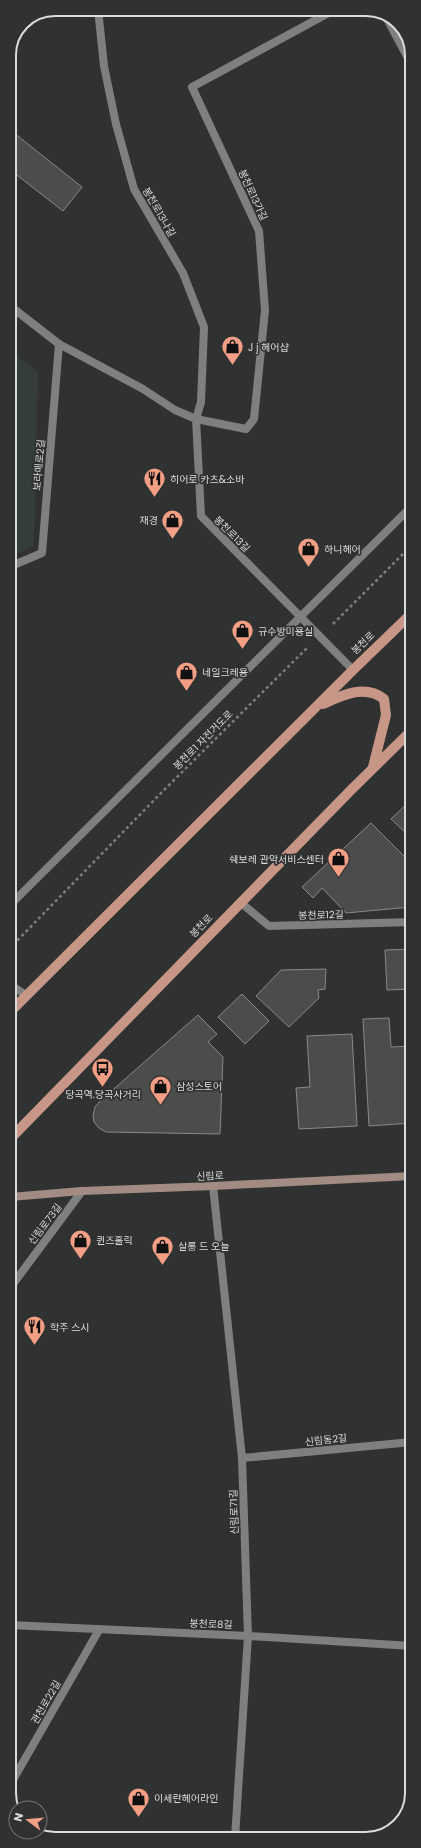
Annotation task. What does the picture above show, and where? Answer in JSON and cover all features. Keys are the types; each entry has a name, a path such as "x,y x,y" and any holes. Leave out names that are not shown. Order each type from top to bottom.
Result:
{"main road":[{"name":"봉천로","path":"16,1006 26,994 405,620"},
{"path":"317,706 346,693 369,691 384,698 386,715 372,769"},
{"name":"봉천로","path":"16,1133 240,902 405,738"},
{"name":"신림로","path":"16,1196 82,1191 405,1176"}],"street":[{"name":"봉천로13나길","path":"99,16 104,66 116,124 134,189 183,273 204,327 201,402 196,419"},
{"name":"봉천로13가길","path":"196,419 246,429 254,419 266,310 259,231 192,88 323,16"},
{"path":"390,24 405,52"},
{"path":"16,311 59,344 143,389 175,410 196,419"},
{"name":"보라매로2길","path":"16,564 42,553 59,344"},
{"name":"봉천로13길","path":"196,419 201,516 353,670"},
{"path":"16,899 405,513"},
{"name":"봉천로12길","path":"240,902 269,926 405,922"},
{"path":"16,988 26,994"},
{"name":"신림로71길","path":"213,1186 242,1458 248,1636 235,1832"},
{"name":"신림로73길","path":"16,1280 82,1191"},
{"name":"신림동2길","path":"242,1458 405,1443"},
{"name":"봉천로8길","path":"16,1625 248,1636 405,1646"},
{"name":"관천로22길","path":"16,1774 99,1630"}],"path":[{"name":"봉천로1 자전거도로","path":"16,942 162,792 405,552"}],"shaded area":[{"path":"16,355 38,372 34,546 16,554"}],"building":[{"path":"16,135 82,187 63,211 16,174"},
{"path":"405,806 405,832 391,819"},
{"path":"371,823 405,857 405,908 346,913 322,888 313,898 302,887"},
{"path":"405,949 405,989 387,990 385,950"},
{"path":"326,969 325,989 318,990 319,998 289,1027 256,996 281,970"},
{"path":"242,994 269,1021 245,1044 218,1017"},
{"path":"198,1015 217,1034 208,1042 223,1057 220,1134 106,1132 99,1128 94,1122 93,1115 95,1107 100,1101"},
{"path":"389,1018 391,1047 405,1046 405,1123 369,1126 363,1019"},
{"path":"352,1034 357,1126 299,1129 296,1088 310,1087 307,1036"}],"place":[{"name":"J j 헤어샵","path":"232,366"},
{"name":"히어로 카츠&소바","path":"155,498"},
{"name":"재경","path":"173,540"},
{"name":"하니헤어","path":"309,568"},
{"name":"규수방미용실","path":"243,650"},
{"name":"네일크레용","path":"187,692"},
{"name":"쉐보레 관악서비스센터","path":"339,878"},
{"name":"당곡역.당곡사거리","path":"103,1088"},
{"name":"삼성스토어","path":"160,1106"},
{"name":"퀸즈홀릭","path":"80,1260"},
{"name":"살롱 드 오늘","path":"162,1266"},
{"name":"학주 스시","path":"35,1346"},
{"name":"이세란헤어라인","path":"139,1818"}]}
